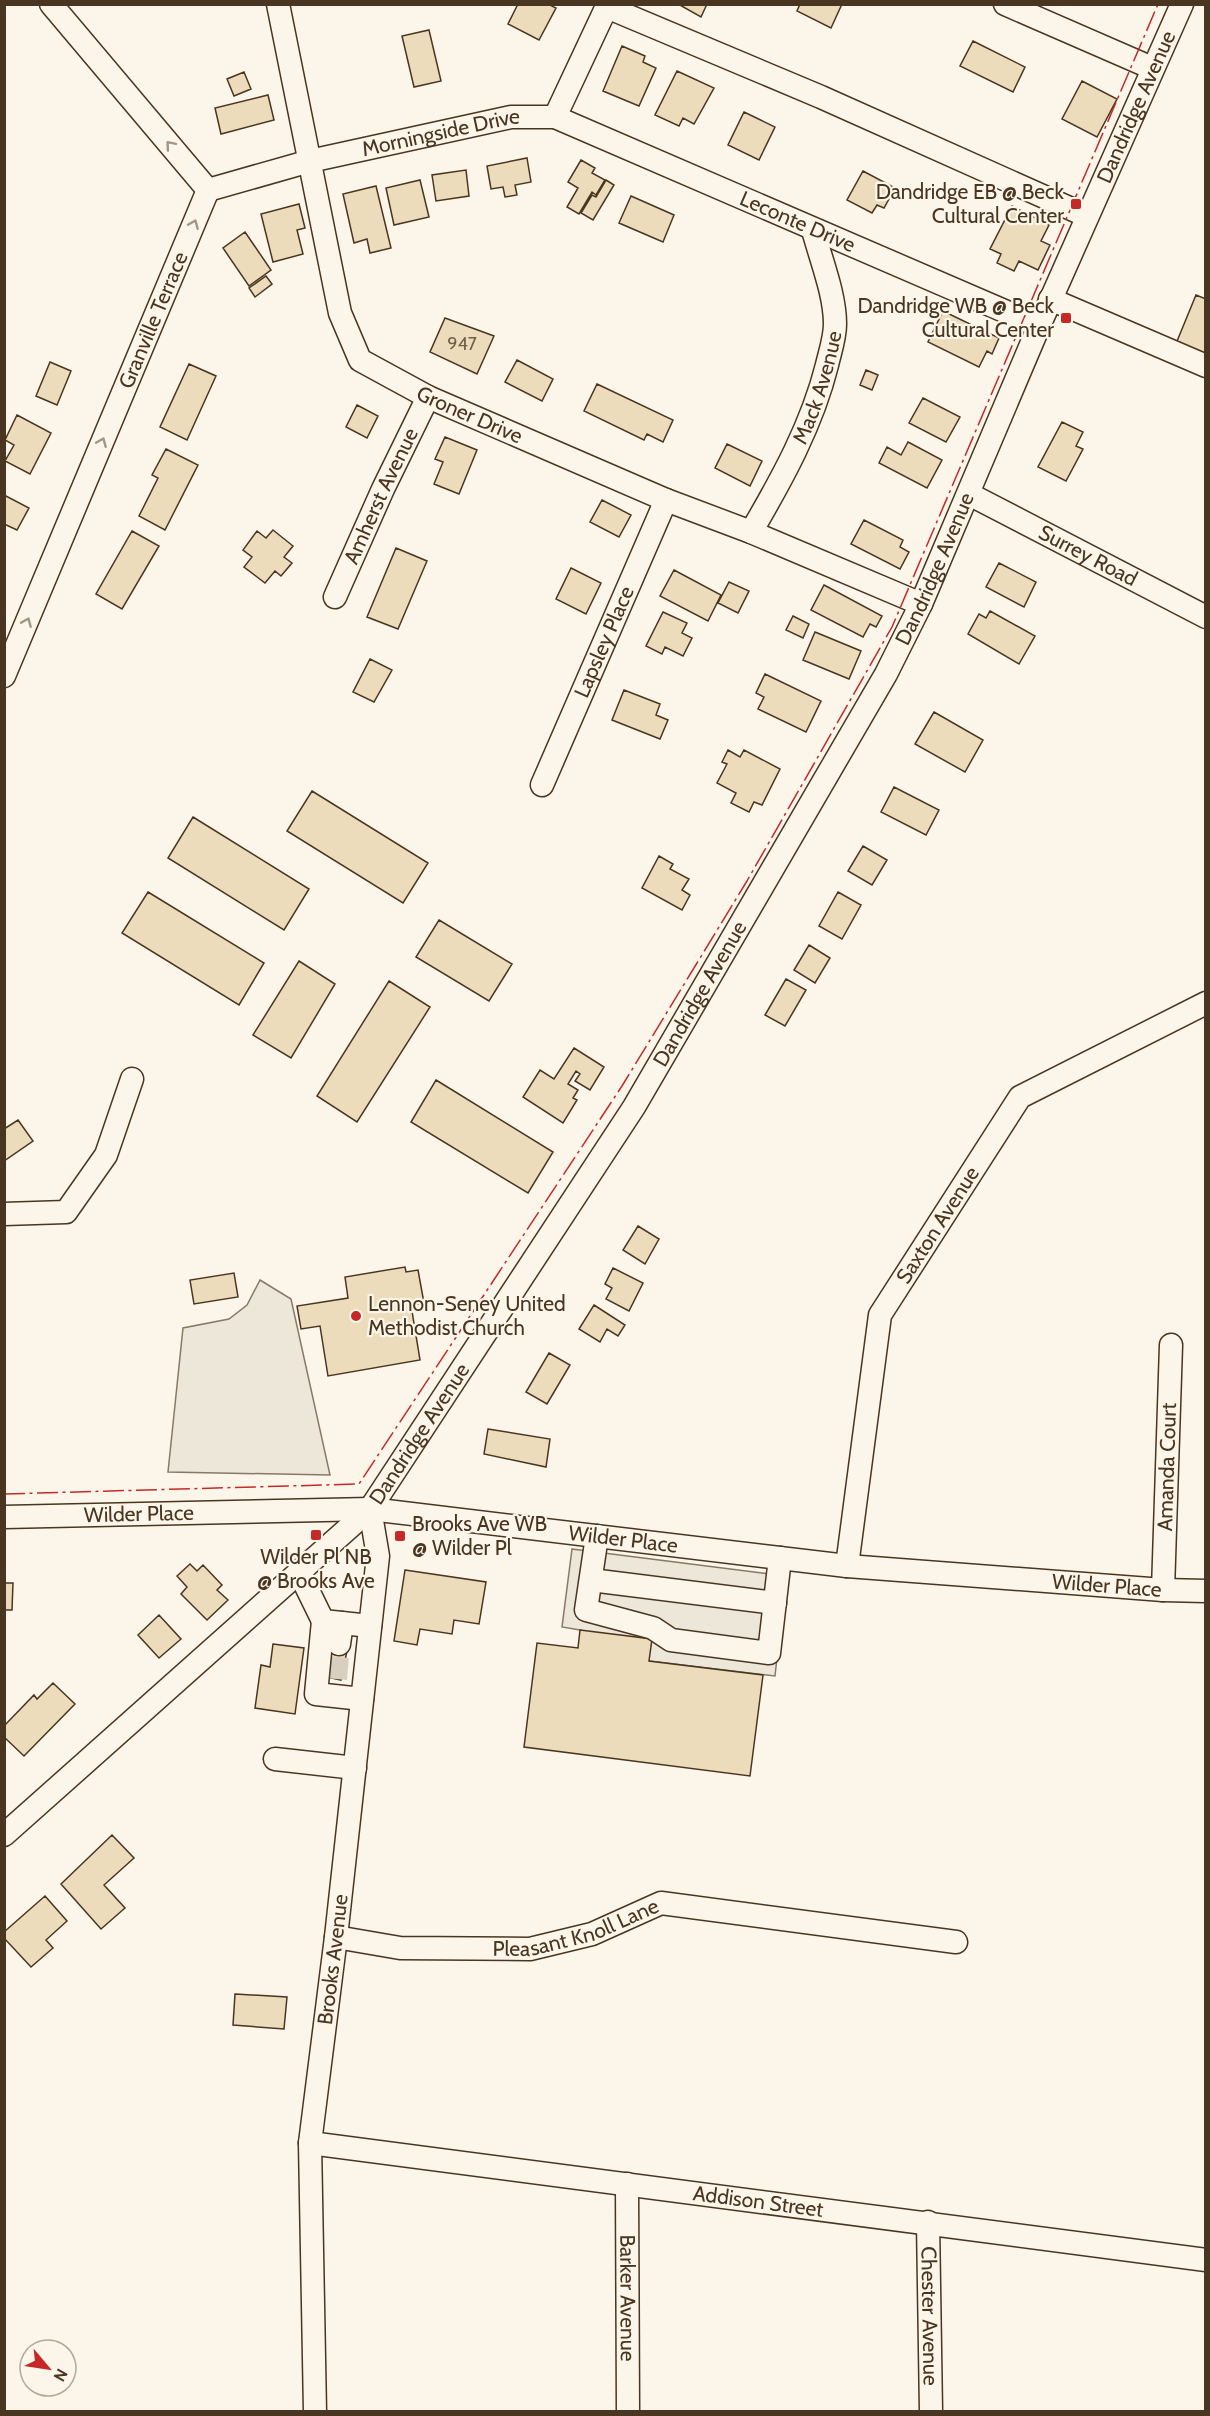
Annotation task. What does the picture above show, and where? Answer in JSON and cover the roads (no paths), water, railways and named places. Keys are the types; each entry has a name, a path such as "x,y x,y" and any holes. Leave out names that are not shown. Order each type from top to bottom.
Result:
{"street":[{"path":"51,4 208,190"},
{"name":"Groner Drive","path":"278,4 340,313 360,360 428,397 666,500 751,532 921,604"},
{"path":"1005,4 1152,68"},
{"name":"Dandridge Avenue","path":"4,1835 370,1509 521,1262 633,1107 886,674 921,604 1050,299 1182,4"},
{"path":"555,117 607,6 821,97 1087,216"},
{"name":"Morningside Drive","path":"208,190 310,161 511,117 555,117"},
{"name":"Leconte Drive","path":"555,117 1039,326"},
{"name":"Granville Terrace","path":"4,676 208,190"},
{"name":"Mack Avenue","path":"751,532 798,446 814,407 832,345 835,325 833,306 813,230"},
{"path":"1050,299 1206,366"},
{"name":"Amherst Avenue","path":"335,597 383,489 428,397"},
{"name":"Surrey Road","path":"969,494 1206,617"},
{"name":"Lapsley Place","path":"542,785 666,500"},
{"name":"Saxton Avenue","path":"847,1566 880,1315 886,1305 1020,1097 1206,1003"},
{"path":"4,1214 66,1212 106,1155 132,1079"},
{"name":"Amanda Court","path":"1163,1590 1171,1345"},
{"name":"Wilder Place","path":"4,1517 370,1509 847,1566 1163,1590 1206,1591"},
{"name":"Brooks Avenue","path":"315,2412 310,2143 336,1937 378,1556 370,1509"},
{"path":"597,1536 585,1610 653,1628 671,1640 769,1653 780,1558"},
{"path":"299,1572 333,1630 316,1694 330,1686 362,1699"},
{"path":"591,1580 775,1603"},
{"path":"333,1630 370,1626"},
{"path":"275,1759 355,1768"},
{"name":"Pleasant Knoll Lane","path":"336,1937 399,1948 530,1949 592,1934 661,1904 956,1942"},
{"name":"Addison Street","path":"310,2143 1206,2260"},
{"name":"Barker Avenue","path":"627,2184 628,2412"},
{"name":"Chester Avenue","path":"928,2222 931,2412"}],"tunnel":[{"path":"336,1679 339,1644"}],"place":[{"name":"Dandridge EB @ Beck Cultural Center","path":"1076,204"},
{"name":"Dandridge WB @ Beck Cultural Center","path":"1066,318"},
{"name":"Lennon-Seney United Methodist Church","path":"356,1316"},
{"name":"Wilder Pl NB @ Brooks Ave","path":"316,1535"},
{"name":"Brooks Ave WB @ Wilder Pl","path":"400,1536"}]}
